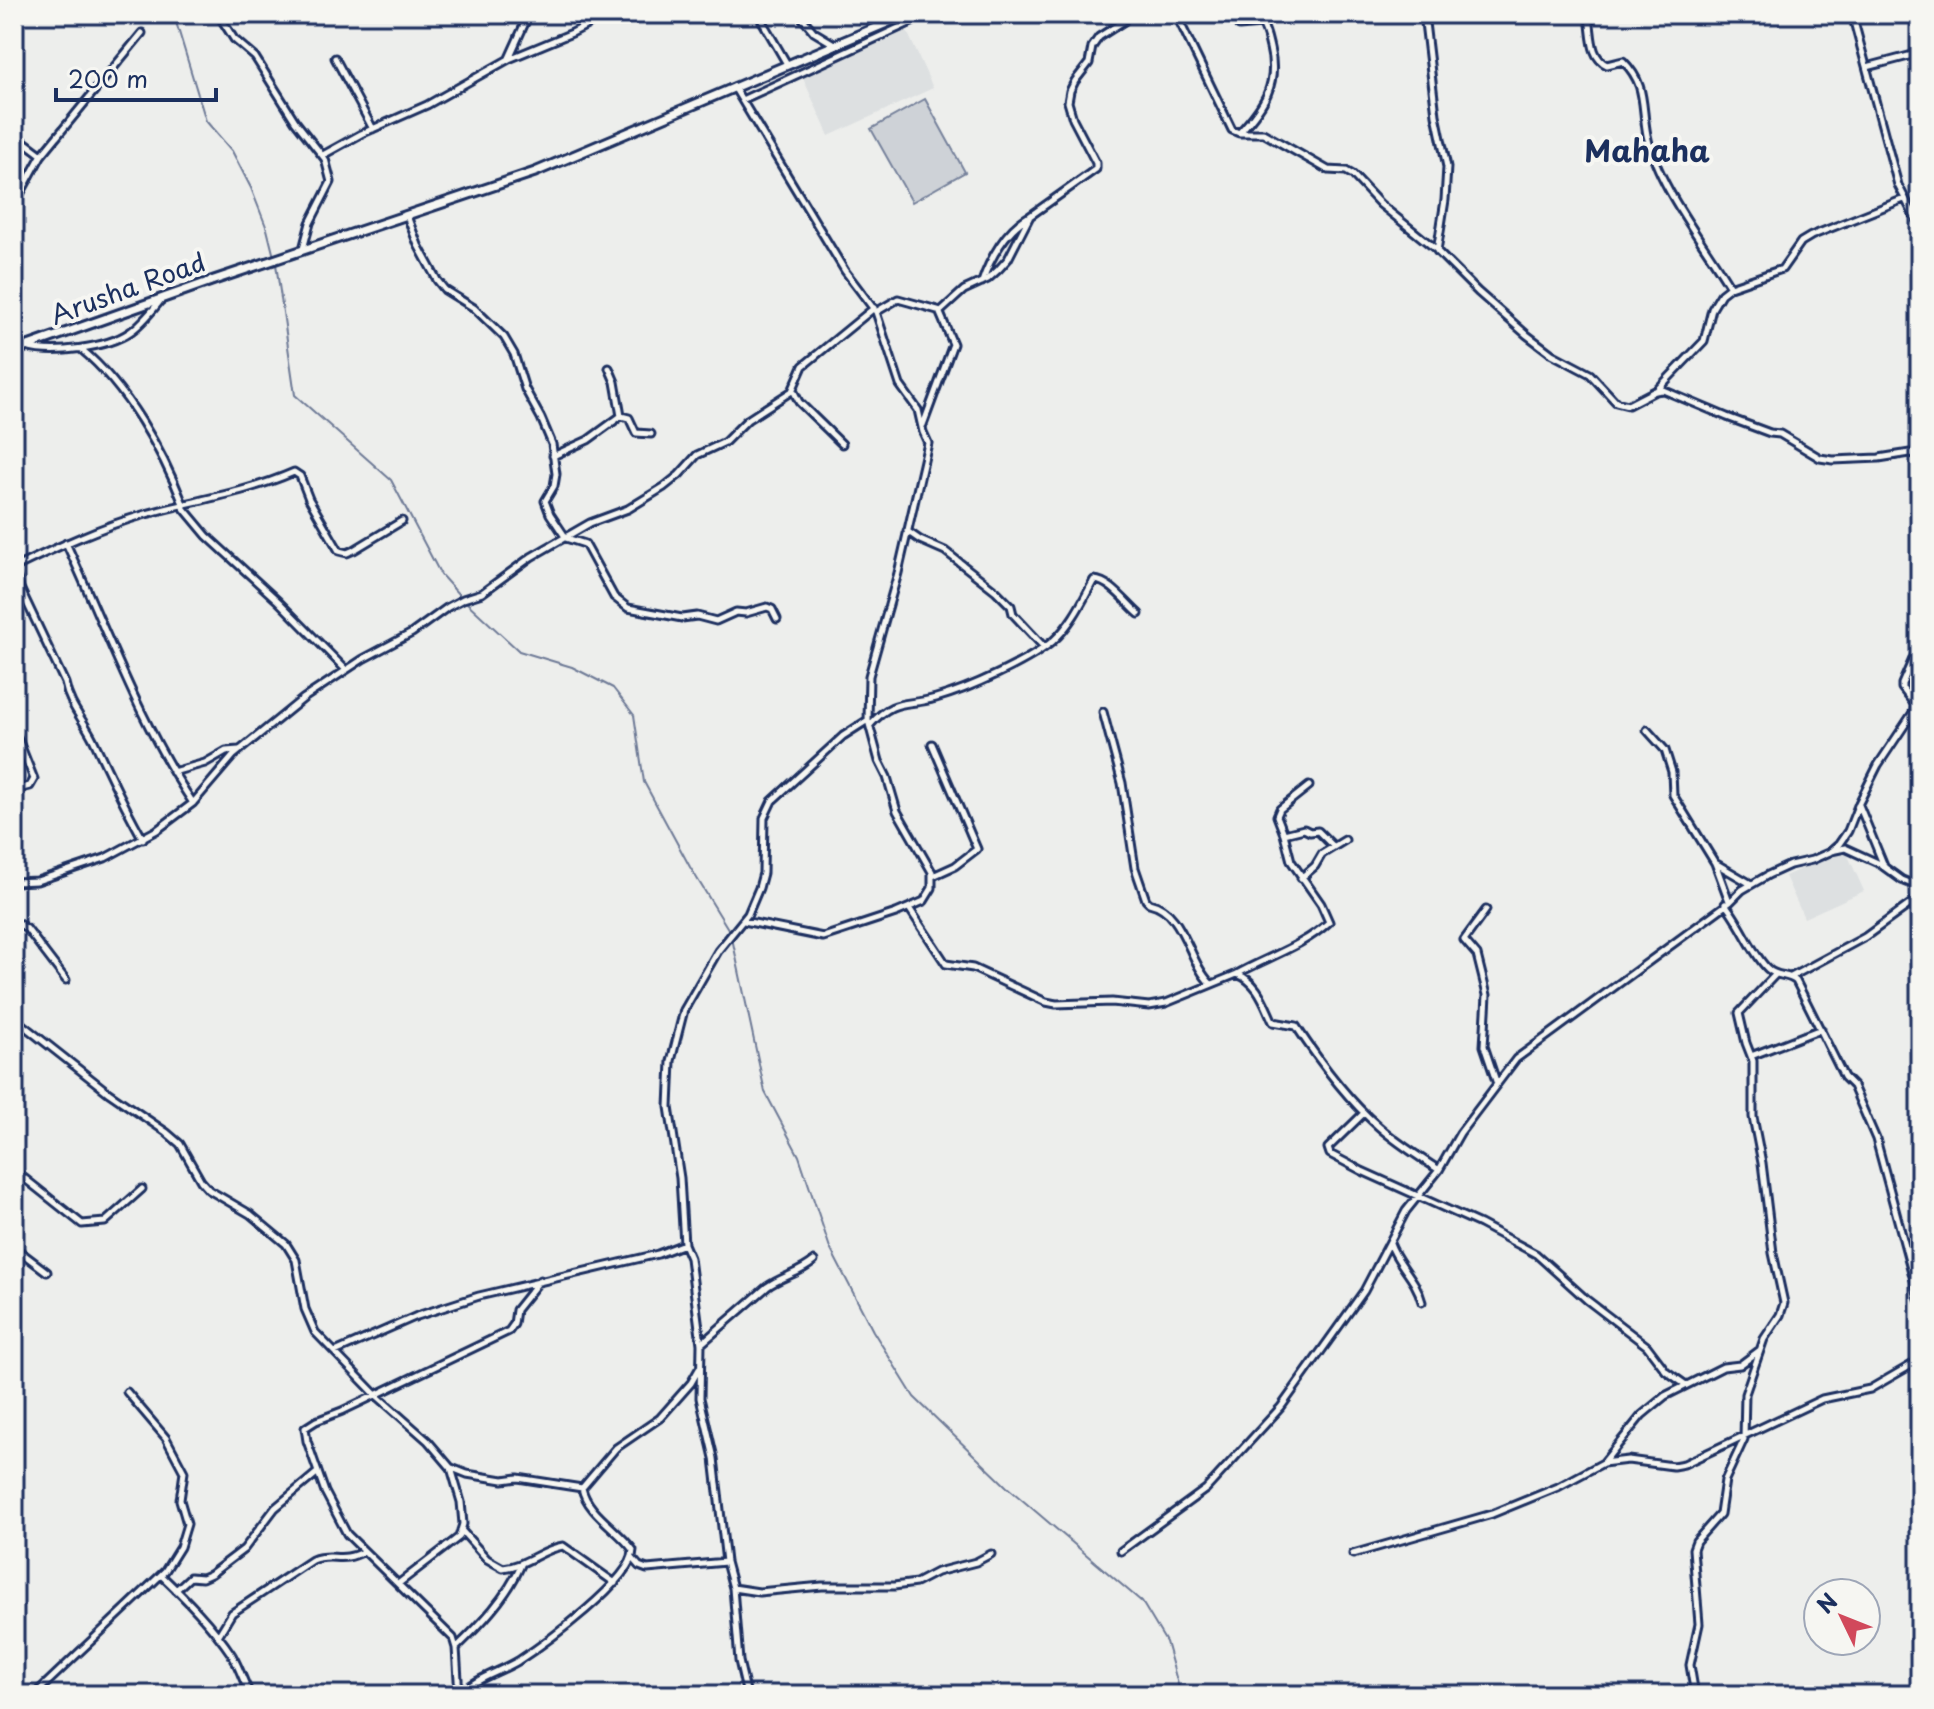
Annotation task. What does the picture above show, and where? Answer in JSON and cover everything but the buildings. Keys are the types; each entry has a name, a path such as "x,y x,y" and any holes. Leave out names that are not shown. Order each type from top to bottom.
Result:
{"main road":[{"name":"Arusha Road","path":"14,350 535,172 908,14"}],"street":[{"path":"218,14 234,39 252,54 295,121 323,155 331,174 331,182 310,223 303,250"},
{"path":"509,59 529,14"},
{"path":"323,155 427,105 509,59 572,33 608,14"},
{"path":"758,14 787,64"},
{"path":"799,14 814,32 834,44"},
{"path":"742,100 929,14"},
{"path":"981,283 986,267 1009,231 1097,168 1068,102 1075,81 1089,63 1096,41 1103,33 1124,21 1122,14"},
{"path":"1176,14 1230,127 1239,133 1263,133 1328,170 1346,171 1353,175 1380,204 1437,251 1527,335 1552,354 1590,374 1622,405 1635,404 1655,391 1704,341 1715,301 1730,287 1782,269 1806,238 1904,199"},
{"path":"1231,14 1239,26 1262,24 1274,63 1272,87 1265,103 1239,133"},
{"path":"1424,14 1436,115 1447,167 1437,251"},
{"path":"1588,14 1598,60 1607,65 1623,61 1633,72 1644,96 1649,142 1662,172 1677,205 1730,287"},
{"path":"1852,14 1886,143 1904,199 1920,227"},
{"path":"14,205 42,155 142,33"},
{"path":"1867,67 1920,53"},
{"path":"335,58 373,129"},
{"path":"734,86 845,271 875,310 900,385 918,410 928,443 869,676 869,722 878,759 897,811 933,876 931,894 924,901 823,937 743,921"},
{"path":"14,134 42,155"},
{"path":"407,216 437,280 445,290 474,308 509,345 525,389 550,436 555,478 545,501 550,514 566,538 585,544 614,597 628,608 682,618 697,616 716,621 736,612 746,613 767,607 777,619"},
{"path":"939,311 964,290 994,274 1008,259 1030,216"},
{"path":"14,267 20,309 14,350"},
{"path":"26,347 47,352 81,349 128,334 162,299"},
{"path":"16,883 37,881 105,858 143,839 193,803 239,750 304,698 463,599 482,593 509,572 590,523 628,509 664,487 697,455 725,442 747,420 793,390 803,366 875,310 898,299 939,311"},
{"path":"923,426 953,344 939,311"},
{"path":"81,349 109,374 157,448 183,506 207,536 278,601 346,670"},
{"path":"609,368 615,382 621,416"},
{"path":"793,390 799,402 842,444"},
{"path":"1655,391 1672,392 1727,417 1780,434 1820,458 1920,455"},
{"path":"553,456 588,440 621,416"},
{"path":"621,416 629,418 636,433 651,434"},
{"path":"143,839 121,802 91,736 69,700 65,683 20,588 14,568 106,526 270,483 294,472 300,476 309,499 339,551 347,553 354,550 402,521"},
{"path":"907,531 945,551 996,591 1044,647"},
{"path":"66,543 144,720 193,803"},
{"path":"747,1695 739,1661 733,1588 726,1562 714,1458 700,1398 701,1344 690,1258 684,1244 680,1178 669,1107 671,1061 684,1010 718,951 743,921 754,901 763,873 764,818 772,801 843,736 899,703 929,700 959,690 1044,647 1065,627 1089,593 1094,580 1100,580 1114,590 1139,614"},
{"path":"1830,852 1848,831 1878,765 1914,711 1915,705 1902,684 1920,643"},
{"path":"1103,712 1122,783 1135,868 1146,900 1160,905 1169,914 1201,972 1211,984"},
{"path":"14,730 34,779 30,786 14,790"},
{"path":"1647,730 1665,750 1672,772 1673,795 1715,863 1728,903 1760,961 1775,975 1791,977 1865,937 1920,897"},
{"path":"932,744 977,849 955,866 933,876"},
{"path":"173,772 205,763 226,751 239,750"},
{"path":"909,908 946,964 973,968 1046,1002 1112,1002 1149,1006 1183,998 1262,959 1298,946 1329,922 1321,904 1291,861 1277,821 1277,812 1309,786"},
{"path":"1859,803 1885,867"},
{"path":"1284,834 1304,829 1318,831 1333,846"},
{"path":"1301,878 1315,866 1322,854 1345,840"},
{"path":"1121,1551 1206,1489 1281,1407 1364,1291 1406,1211 1439,1170 1454,1142 1507,1069 1526,1050 1751,884 1790,865 1845,848 1920,887"},
{"path":"1715,863 1751,884"},
{"path":"1486,910 1464,940 1477,955 1487,995 1484,1048 1497,1084"},
{"path":"14,921 27,929 66,980"},
{"path":"1237,974 1245,977 1259,991 1275,1024 1290,1023 1296,1026 1364,1113 1381,1129 1439,1170"},
{"path":"1695,1695 1690,1665 1699,1624 1693,1549 1696,1541 1718,1518 1725,1480 1745,1435 1745,1396 1767,1333 1783,1310 1784,1300 1773,1253 1753,1117 1754,1073 1739,1013 1775,975"},
{"path":"1791,977 1802,990 1844,1077 1853,1086 1876,1139 1920,1302"},
{"path":"14,1018 97,1084 166,1132 180,1144 209,1190 250,1214 286,1244 296,1260 311,1325 376,1395 428,1441 451,1468 461,1502 459,1537 398,1584"},
{"path":"1751,1056 1821,1029"},
{"path":"1364,1113 1335,1140 1328,1148 1329,1152 1362,1171 1480,1224 1542,1258 1587,1300 1647,1346 1666,1371 1686,1385"},
{"path":"14,1170 82,1224 105,1222 142,1189"},
{"path":"1390,1241 1393,1251 1414,1280 1422,1302"},
{"path":"335,1352 417,1316 479,1296 658,1254 684,1244"},
{"path":"14,1247 47,1272"},
{"path":"701,1344 778,1279 791,1276 814,1261"},
{"path":"459,1695 456,1648 446,1628 347,1534 304,1433 308,1424 509,1331 514,1324 516,1310 540,1280"},
{"path":"1353,1554 1492,1514 1558,1487 1603,1463 1642,1415 1686,1385 1723,1367 1740,1365 1761,1350"},
{"path":"1603,1463 1639,1460 1677,1465 1822,1399 1870,1389 1920,1360"},
{"path":"582,1488 616,1448 660,1418 700,1368"},
{"path":"34,1695 161,1575 180,1547 187,1524 180,1490 184,1472 166,1438 127,1392"},
{"path":"451,1468 491,1478 518,1478 582,1488"},
{"path":"176,1590 190,1577 202,1578 211,1574 244,1549 275,1508 318,1472"},
{"path":"582,1488 595,1510 631,1547 632,1558 639,1566 647,1569 726,1562"},
{"path":"461,1530 487,1559 503,1568 521,1565 546,1551 563,1546 615,1583"},
{"path":"218,1636 232,1613 312,1560 320,1557 342,1560 364,1551"},
{"path":"733,1588 759,1592 822,1586 894,1586 916,1583 937,1572 976,1562 991,1554"},
{"path":"459,1695 480,1678 515,1663 540,1646 615,1583 632,1558"},
{"path":"456,1648 510,1588 521,1565"},
{"path":"161,1575 218,1636 233,1658 250,1695"}],"shaded area":[{"path":"906,29 933,88 829,136 802,76"},
{"path":"925,99 965,172 912,202 871,129"},
{"path":"1845,849 1864,891 1804,918 1785,876"}],"waterway":[{"path":"169,14 176,22 206,121 232,151 251,188 274,257"},
{"path":"276,264 295,395 391,480 441,575 460,596"},
{"path":"465,601 519,651 572,667 613,688 634,715 644,782 730,932"},
{"path":"732,938 765,1092 799,1156 830,1248 873,1331 914,1397 1007,1487 1142,1602 1166,1642 1181,1695"}],"district":[{"name":"Mahaha","path":"1647,152"}]}
